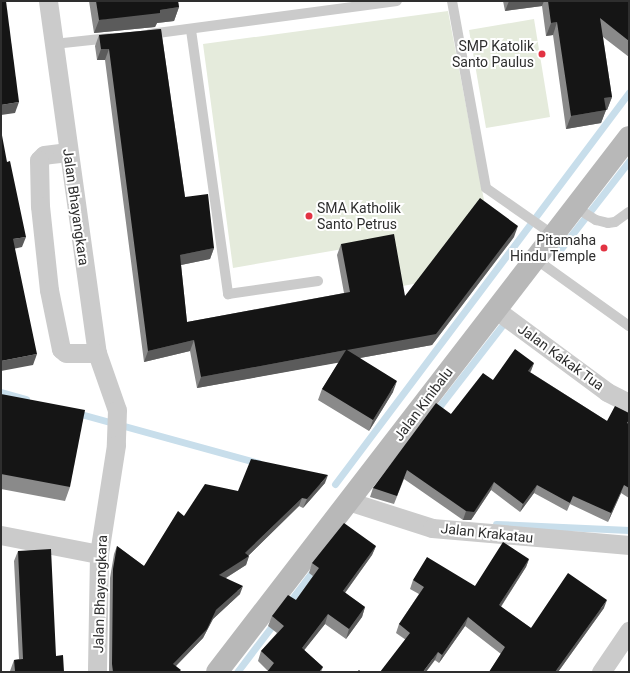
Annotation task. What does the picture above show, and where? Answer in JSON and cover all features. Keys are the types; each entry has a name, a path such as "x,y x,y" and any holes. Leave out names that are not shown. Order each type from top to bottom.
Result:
{"street":[{"name":"Jalan Bhayangkara","path":"48,1 97,352 117,410 116,445 99,554 97,672"},
{"name":"Jalan Kinibalu","path":"217,672 552,234 575,207 629,137"},
{"path":"68,152 44,155 39,160 40,206 49,290 61,349 66,353 97,352"},
{"name":"Jalan Kakak Tua","path":"495,309 607,392 629,403"},
{"name":"Jalan Krakatau","path":"348,501 432,528 629,545"},
{"path":"1,535 99,554"},
{"path":"602,672 629,632"}],"lane":[{"path":"138,36 397,1"},
{"path":"452,1 486,188 552,234"},
{"path":"191,30 228,294 318,281"},
{"path":"54,44 123,37"},
{"path":"575,207 596,220 608,223 616,222 629,212"},
{"path":"534,258 629,326"}],"green space":[{"path":"448,11 484,200 419,283 397,287 389,241 233,268 203,44"},
{"path":"534,19 550,117 486,128 469,30"}],"building":[{"path":"1,1 6,1 19,102 1,105"},
{"path":"96,1 178,1 179,7 160,10 160,13 99,20"},
{"path":"548,1 629,1 629,41 600,18 612,97 604,98 606,110 571,116 557,22 551,23"},
{"path":"161,29 185,197 208,194 214,248 180,255 187,322 350,292 341,244 394,234 405,296 480,198 518,226 436,334 347,350 397,381 373,420 322,389 346,350 201,377 194,340 148,351 109,49 101,49 99,35"},
{"path":"1,130 7,162 10,161 26,237 13,239 37,354 1,361"},
{"path":"515,349 534,363 528,371 607,421 615,406 629,413 629,420 627,423 629,424 629,488 624,485 611,513 573,496 570,503 537,485 523,504 494,482 474,512 466,511 407,470 397,496 373,488 436,403 451,414 483,373 493,380"},
{"path":"1,394 85,410 70,487 1,474"},
{"path":"251,459 328,475 307,499 302,498 245,553 249,556 219,575 243,586 216,610 207,629 173,664 181,670 179,672 113,672 113,569 117,546 144,566 178,511 184,516 205,484 238,491"},
{"path":"344,523 376,546 343,591 365,607 349,629 328,614 302,648 323,667 319,672 267,672 274,663 261,651 284,626 272,616 288,595 296,600 319,568 312,563"},
{"path":"503,542 529,559 499,605 531,628 568,573 607,600 555,672 489,672 505,647 468,617 442,655 438,652 423,672 380,672 410,633 399,624 424,587 413,580 427,557 475,586"},
{"path":"51,549 56,656 63,655 64,672 1,672 15,671 14,660 23,659 18,551"}],"waterway":[{"path":"335,484 629,92"},
{"path":"559,251 629,161"},
{"path":"435,412 501,327"},
{"path":"1,392 26,399"},
{"path":"77,413 258,463"},
{"path":"496,524 629,530"},
{"path":"287,605 316,567"},
{"path":"237,672 275,622"}],"place":[{"name":"SMP Katolik Santo Paulus","path":"542,54"},
{"name":"SMA Katholik Santo Petrus","path":"309,216"},
{"name":"Pitamaha Hindu Temple","path":"604,248"}]}
